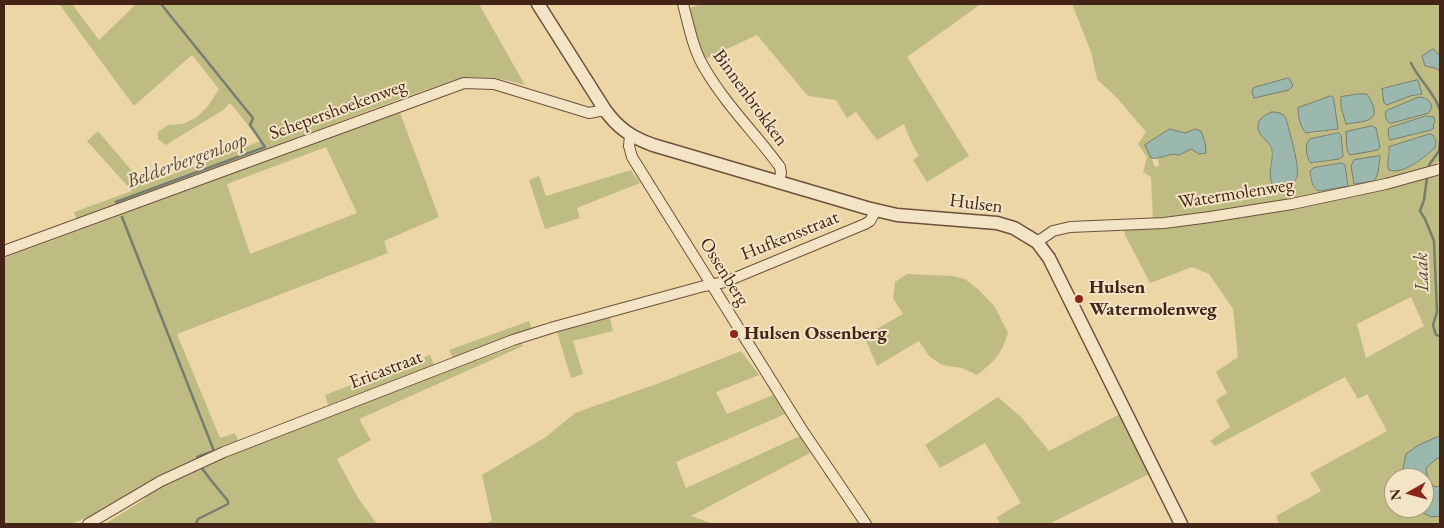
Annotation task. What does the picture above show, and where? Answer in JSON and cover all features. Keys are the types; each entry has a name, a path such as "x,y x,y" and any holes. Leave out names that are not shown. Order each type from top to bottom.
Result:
{"street":[{"path":"538,4 604,110 630,136"},
{"name":"Binnenbrokken","path":"683,4 698,56 705,70 780,167 779,182"},
{"name":"Schepershoekenweg","path":"4,251 464,83 494,84 589,113 604,110"},
{"name":"Hulsen","path":"630,136 653,145 876,210 898,215 997,223 1014,228 1037,242 1049,258 1181,524"},
{"name":"Ossenberg","path":"630,136 629,146 632,157 800,428 866,524"},
{"name":"Watermolenweg","path":"1037,242 1053,231 1070,227 1164,223 1210,217 1301,202 1386,184 1440,169"},
{"name":"Hufkensstraat","path":"712,285 725,282 866,224 870,221 876,210"},
{"name":"Ericastraat","path":"88,524 161,481 184,470 224,452 388,388 529,335 712,285"}],"shaded area":[{"path":"59,4 72,4 99,40 136,4 479,4 525,85 497,78 470,77 454,80 77,220 74,212 132,191 87,141 98,131 144,185 261,141 230,103 223,110 166,145 158,139 158,132 168,125 183,124 197,117 208,106 219,89 192,55 134,106"},
{"path":"702,4 981,4 907,57 969,156 927,182 913,160 919,156 904,124 877,140 856,112 847,118 836,100 808,96 757,35 703,60 689,8"},
{"path":"1072,4 1440,4 1440,56 1434,49 1425,66 1440,71 1440,161 1401,176 1334,191 1153,220 1151,177 1143,172 1147,157 1138,144 1146,132 1118,99 1097,79 1091,52","holes":["1367,94 1374,109 1371,118 1361,122 1346,124 1347,95","1331,96 1333,97 1338,129 1310,134 1302,126 1298,112","1426,116 1434,128 1390,139 1389,128","1286,118 1297,170 1295,182 1291,185 1270,168 1271,150 1261,135","1170,129 1185,133 1200,131 1205,142 1199,154 1191,149 1179,155 1173,153 1158,159 1159,166 1155,167 1146,145","1339,133 1341,135 1343,156 1313,164 1310,139","1427,135 1435,148 1414,164 1401,170 1389,170 1389,147","1342,163 1345,165 1348,186 1317,190 1312,184 1310,171 1313,168"]},
{"path":"399,110 439,217 384,241 388,253 177,334 220,438 235,433 243,450 521,344 523,346 359,419 371,440 337,459 358,498 377,524 105,524 145,499 140,489 102,512 70,524 4,524 4,258","holes":["326,147 357,213 250,254 227,184"]},
{"path":"631,170 640,183 577,208 580,218 545,229 529,180 539,176 546,196"},
{"path":"1440,174 1440,524 1279,524 1276,516 1321,491 1310,473 1387,431 1367,394 1358,399 1345,377 1215,446 1210,441 1230,427 1216,400 1227,393 1216,372 1238,357 1233,309 1209,274 1192,267 1150,283 1125,235 1124,228 1228,219 1315,205 1345,196","holes":["1411,297 1424,326 1366,358 1357,324"]},
{"path":"907,274 953,276 965,279 979,290 995,307 1008,333 997,357 977,375 962,368 942,365 929,356 919,341 877,366 864,336 903,314 893,298 895,282"},
{"path":"610,318 613,331 573,341 583,374 571,378 557,332"},
{"path":"529,321 532,328 453,358 449,350"},
{"path":"741,351 759,375 716,392 727,414 773,395 785,414 676,462 686,488 800,436 810,453 691,516 714,524 486,524 492,520 482,475 546,437 575,413"},
{"path":"430,355 434,365 328,405 325,395"},
{"path":"998,397 1021,417 1049,451 1120,414 1149,474 1049,524 1000,524 997,517 1021,503 985,443 940,468 925,445"}],"water":[{"path":"1434,49 1440,56 1440,71 1425,66 1422,56"},
{"path":"1289,78 1293,86 1289,90 1254,98 1253,88"},
{"path":"1418,80 1422,94 1410,96 1387,105 1384,103 1382,89"},
{"path":"1367,94 1372,103 1374,115 1372,118 1361,122 1346,124 1341,107 1341,97"},
{"path":"1331,96 1334,101 1338,129 1306,133 1302,128 1298,108"},
{"path":"1419,97 1427,99 1431,104 1429,113 1392,123 1388,122 1385,116 1386,111"},
{"path":"1272,112 1280,113 1286,118 1297,165 1297,177 1293,183 1284,187 1273,186 1271,182 1271,149 1258,127 1260,120"},
{"path":"1426,116 1434,117 1434,128 1431,130 1390,140 1389,128"},
{"path":"1372,126 1376,128 1380,147 1378,150 1350,155 1347,150 1346,132"},
{"path":"1170,129 1185,133 1195,129 1201,131 1206,153 1199,154 1191,149 1179,155 1171,154 1159,158 1151,158 1145,145"},
{"path":"1339,133 1341,135 1343,156 1339,159 1311,163 1306,151 1308,141"},
{"path":"1430,134 1433,135 1436,141 1435,148 1407,168 1395,171 1389,170 1389,147"},
{"path":"1380,156 1378,172 1374,181 1354,184 1351,166 1354,160"},
{"path":"1342,163 1345,165 1348,186 1320,191 1315,189 1312,184 1310,171 1313,168"},
{"path":"1440,436 1440,457 1426,468 1403,468 1406,454 1417,446"},
{"path":"1434,486 1440,486 1440,516 1434,517"}],"waterway":[{"name":"Belderbergenloop","path":"116,202 265,147 250,125 253,118 161,4"},
{"name":"Laak","path":"1411,63 1434,97 1440,110"},
{"name":"Laak","path":"1429,165 1439,151 1440,141"},
{"name":"Laak","path":"1427,178 1424,200 1420,211 1434,241 1437,312 1433,325 1436,335 1440,336"},
{"name":"Belderbergenloop","path":"122,217 214,451 197,457"},
{"name":"Belderbergenloop","path":"196,524 198,519 228,504 228,501 201,467"}],"place":[{"name":"Hulsen Watermolenweg","path":"1079,299"},
{"name":"Hulsen Ossenberg","path":"734,334"}]}
